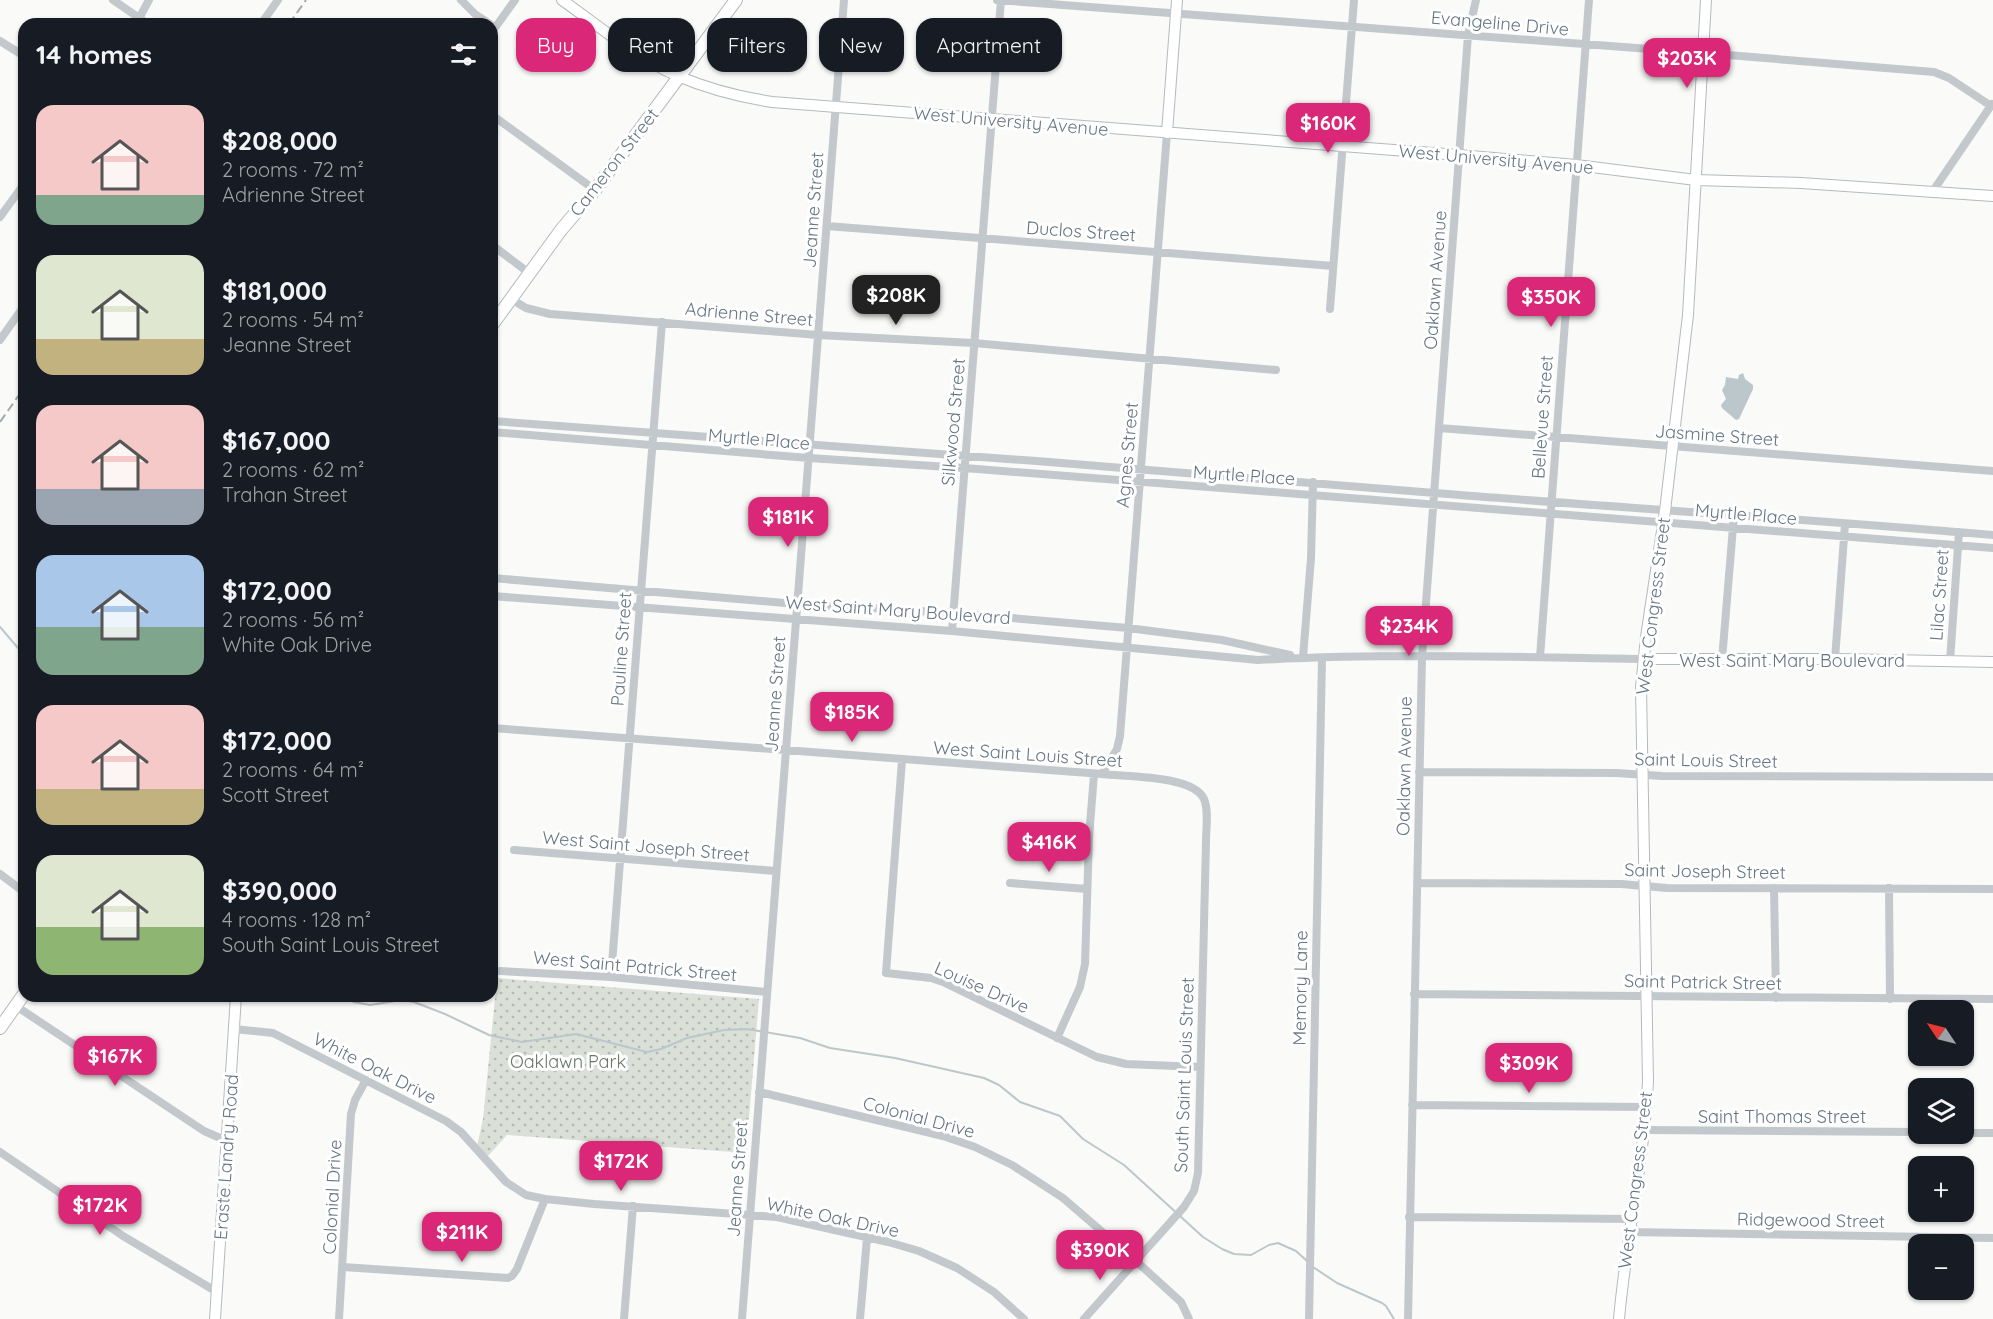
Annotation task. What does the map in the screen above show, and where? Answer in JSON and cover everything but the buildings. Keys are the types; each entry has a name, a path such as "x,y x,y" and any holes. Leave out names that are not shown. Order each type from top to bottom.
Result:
{"main road":[{"name":"West University Avenue","path":"562,0 652,62 678,76 757,100 1460,155 1576,165 1696,180 1801,183 1993,196"},
{"name":"Cameron Street","path":"498,317 736,0"},
{"path":"1167,133 1177,0"},
{"name":"West Congress Street","path":"1619,1319 1647,1107 1640,711 1644,659 1665,516 1688,315 1706,0"},
{"name":"West Saint Mary Boulevard","path":"1644,659 1993,662"},
{"path":"0,1028 19,1002"},
{"name":"Eraste Landry Road","path":"215,1319 236,1002"}],"street":[{"path":"113,0 134,18"},
{"path":"140,18 149,0"},
{"path":"265,18 278,0"},
{"path":"462,0 480,18"},
{"path":"498,20 515,0"},
{"name":"Jeanne Street","path":"742,1319 844,0"},
{"name":"Evangeline Drive","path":"999,0 1934,72 1949,78 1992,105"},
{"name":"Silkwood Street","path":"952,631 999,0"},
{"path":"1330,309 1354,0"},
{"name":"Oaklawn Avenue","path":"1408,1319 1422,657 1468,35 1476,0"},
{"name":"Bellevue Street","path":"1540,657 1589,0"},
{"path":"0,41 18,52"},
{"path":"1933,191 1992,105"},
{"path":"498,119 595,190"},
{"name":"Agnes Street","path":"1057,1038 1083,980 1086,954 1087,889 1098,774 1118,749 1120,736 1167,133"},
{"path":"1,215 18,192"},
{"name":"Duclos Street","path":"827,226 1333,266"},
{"path":"498,249 530,273"},
{"name":"Adrienne Street","path":"511,299 526,309 550,314 974,343 1275,370"},
{"path":"0,340 18,314"},
{"name":"Pauline Street","path":"611,978 662,322"},
{"name":"Myrtle Place","path":"498,421 1551,501 1665,516 1733,528 1993,548"},
{"name":"Jasmine Street","path":"1439,428 1993,471"},
{"name":"Myrtle Place","path":"498,432 1550,513 1734,515 1993,535"},
{"path":"1303,657 1314,482"},
{"path":"1722,660 1734,515"},
{"path":"1835,659 1845,524"},
{"name":"Lilac Street","path":"1950,661 1959,532"},
{"name":"West Saint Mary Boulevard","path":"498,578 796,604 953,613 1128,627 1222,640 1303,657"},
{"name":"West Saint Mary Boulevard","path":"498,596 952,631 1258,660 1303,657 1644,659"},
{"name":"Memory Lane","path":"1309,1319 1322,658"},
{"name":"West Saint Louis Street","path":"498,728 1098,774 1173,781 1186,784 1200,792"},
{"name":"Louise Drive","path":"902,760 886,973 931,978 943,982 1097,1057 1113,1062 1200,1067"},
{"name":"Saint Louis Street","path":"1419,772 1616,772 1662,776 1993,777"},
{"name":"South Saint Louis Street","path":"1084,1319 1184,1207 1194,1191 1198,1173 1206,841 1205,804 1200,792"},
{"name":"West Saint Joseph Street","path":"514,850 776,871"},
{"path":"0,874 18,888"},
{"path":"1010,883 1087,889"},
{"name":"Saint Joseph Street","path":"1417,883 1993,889"},
{"path":"1774,888 1776,998"},
{"path":"1889,888 1890,999"},
{"name":"West Saint Patrick Street","path":"500,971 767,992"},
{"name":"Saint Patrick Street","path":"1414,994 1993,999"},
{"path":"16,1006 204,1131 227,1141"},
{"name":"White Oak Drive","path":"234,1029 273,1033 454,1126 506,1182 526,1195 545,1199 777,1217 920,1251 957,1268 993,1292 1024,1319"},
{"name":"Colonial Drive","path":"339,1319 351,1114 355,1100 366,1080"},
{"name":"Colonial Drive","path":"759,1092 920,1129 983,1150 1031,1176 1063,1198 1181,1302 1189,1319"},
{"path":"1412,1105 1647,1107"},
{"name":"Saint Thomas Street","path":"1645,1131 1908,1132"},
{"path":"1974,1133 1993,1133"},
{"path":"0,1152 123,1236 217,1292"},
{"path":"343,1267 508,1278 518,1269 545,1199"},
{"path":"624,1319 633,1206"},
{"path":"1409,1217 1632,1219"},
{"name":"Ridgewood Street","path":"1629,1232 1993,1238"},
{"path":"860,1319 867,1238"}],"green space":[{"name":"Oaklawn Park","path":"498,978 759,999 746,1153 507,1135 488,1156 477,1146 483,1119 495,1002 498,1002"}],"shaded area":[{"path":"1743,373 1745,379 1753,385 1753,389 1739,419 1736,420 1722,408 1721,405 1726,399 1722,390 1726,377 1738,379"}],"waterway":[{"path":"0,627 18,648"},
{"path":"354,1002 370,1005 389,1002"},
{"path":"414,1002 489,1035 522,1042 576,1034 647,1052 687,1038 724,1030 747,1029 800,1038 830,1048 895,1058 984,1078 999,1085 1020,1102 1060,1116 1083,1139 1124,1165 1203,1237 1222,1249 1234,1254 1251,1255 1269,1245 1278,1243 1296,1251 1307,1261"},
{"path":"1313,1267 1337,1283 1382,1303 1394,1319"}],"railway":[{"path":"293,18 306,0"},
{"path":"0,422 18,396"}]}
